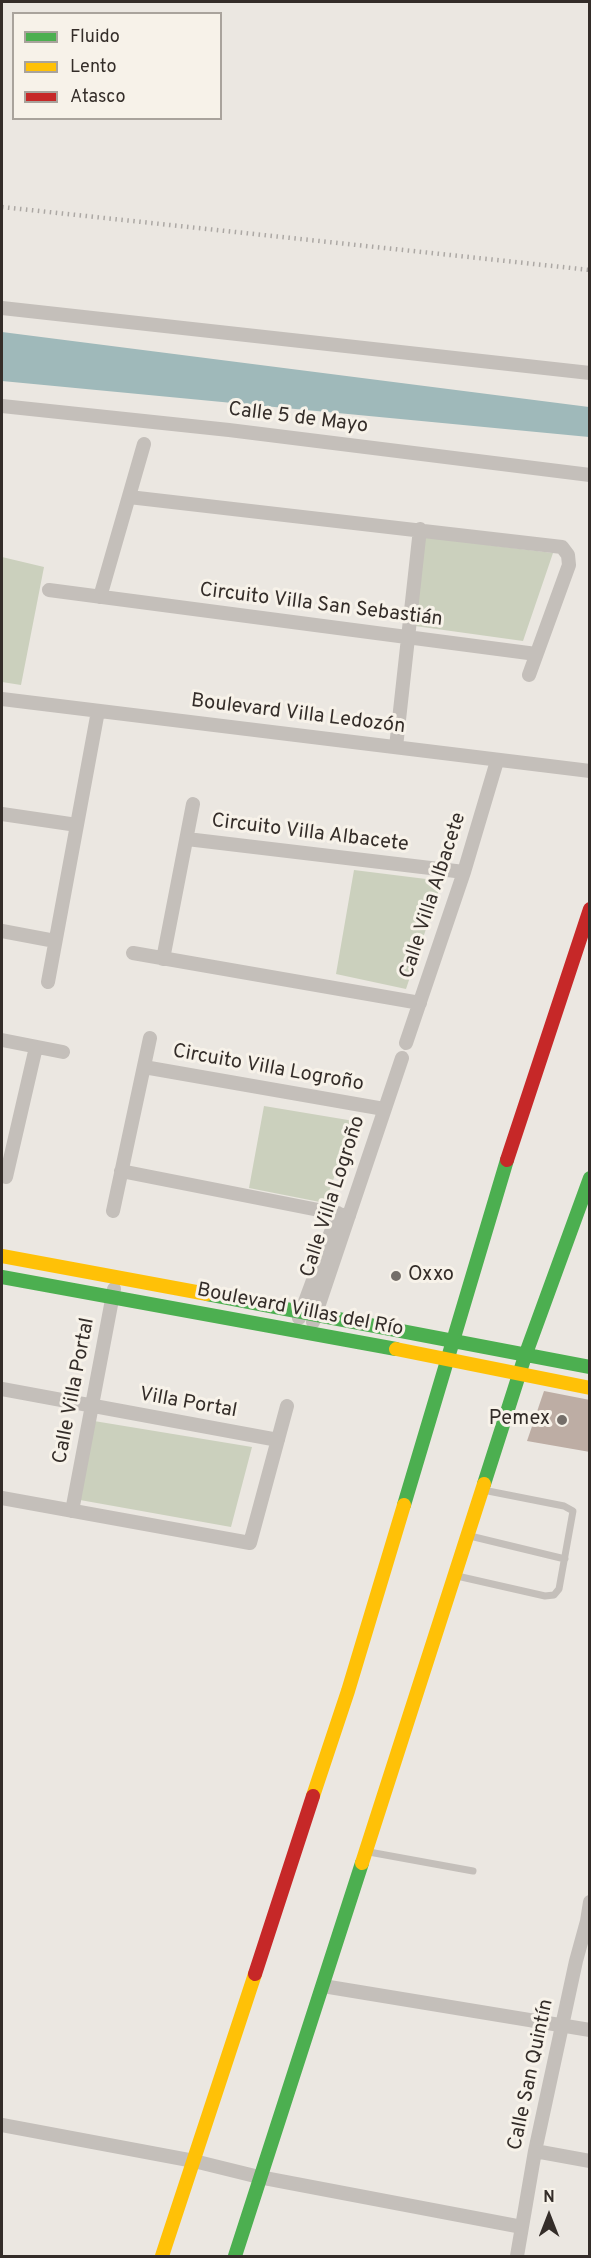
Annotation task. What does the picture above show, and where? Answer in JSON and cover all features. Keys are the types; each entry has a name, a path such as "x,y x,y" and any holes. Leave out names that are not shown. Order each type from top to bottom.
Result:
{"street":[{"path":"2,308 590,373"},
{"name":"Calle 5 de Mayo","path":"2,406 229,430 590,475"},
{"path":"100,597 144,444"},
{"path":"129,497 559,546 567,551 569,565 529,675"},
{"path":"396,747 420,529"},
{"name":"Circuito Villa San Sebastián","path":"49,590 536,654"},
{"name":"Boulevard Villa Ledozón","path":"2,699 590,771"},
{"path":"48,982 98,711"},
{"name":"Calle Villa Albacete","path":"406,1043 464,872 497,761"},
{"name":"Circuito Villa Albacete","path":"163,959 193,804"},
{"path":"2,814 77,825"},
{"name":"Circuito Villa Albacete","path":"187,839 464,872"},
{"path":"162,2256 348,1691 510,1150 590,909"},
{"path":"2,931 55,941"},
{"path":"133,954 420,1003"},
{"name":"Circuito Villa Logroño","path":"113,1211 150,1038"},
{"path":"2,1040 63,1052"},
{"path":"6,1177 7,1153 36,1047"},
{"path":"384,1109 402,1058"},
{"name":"Circuito Villa Logroño","path":"144,1067 384,1109"},
{"name":"Calle Villa Logroño","path":"310,1332 343,1214 384,1109"},
{"path":"121,1171 343,1214 294,1330"},
{"path":"236,2256 259,2177 323,1986 525,1356 590,1178"},
{"name":"Boulevard Villas del Río","path":"2,1256 590,1367"},
{"name":"Boulevard Villas del Río","path":"2,1277 310,1332 590,1388"},
{"name":"Calle Villa Portal","path":"72,1511 116,1278"},
{"name":"Villa Portal","path":"2,1389 278,1440"},
{"path":"2,1498 250,1543 287,1406"},
{"name":"Calle San Quintín","path":"517,2256 535,2151 590,1902"},
{"path":"323,1986 590,2030"},
{"path":"2,2125 522,2227"},
{"path":"535,2151 590,2161"}],"lane":[{"path":"454,1575 545,1596 554,1596 559,1589 573,1511 564,1506 483,1490"},
{"path":"468,1535 565,1558"},
{"path":"365,1851 473,1871"}],"green space":[{"path":"424,537 553,553 523,641 415,626"},
{"path":"2,557 44,567 21,685 2,682"},
{"path":"354,870 442,881 406,989 336,974"},
{"path":"264,1106 354,1121 325,1203 249,1188"},
{"path":"94,1421 252,1447 231,1527 80,1500"}],"water":[{"path":"2,332 589,407 589,437 2,381"}],"building":[{"name":"Pemex","path":"544,1391 590,1400 590,1452 527,1441"}],"railway":[{"path":"2,207 590,270"}],"traffic: fast":[{"path":"404,1505 507,1160"},
{"path":"484,1484 525,1356 590,1178"},
{"path":"2,1277 396,1349"},
{"path":"207,1294 590,1367"},
{"path":"235,2256 362,1863"}],"traffic: slow":[{"path":"2,1256 207,1294"},
{"path":"396,1349 590,1388"},
{"path":"362,1863 484,1484"},
{"path":"313,1796 348,1691 404,1505"},
{"path":"162,2256 255,1974"}],"traffic: jam":[{"path":"507,1160 590,909"},
{"path":"255,1974 313,1796"}],"place":[{"name":"Oxxo","path":"396,1276"},
{"name":"Pemex","path":"562,1420"}]}
